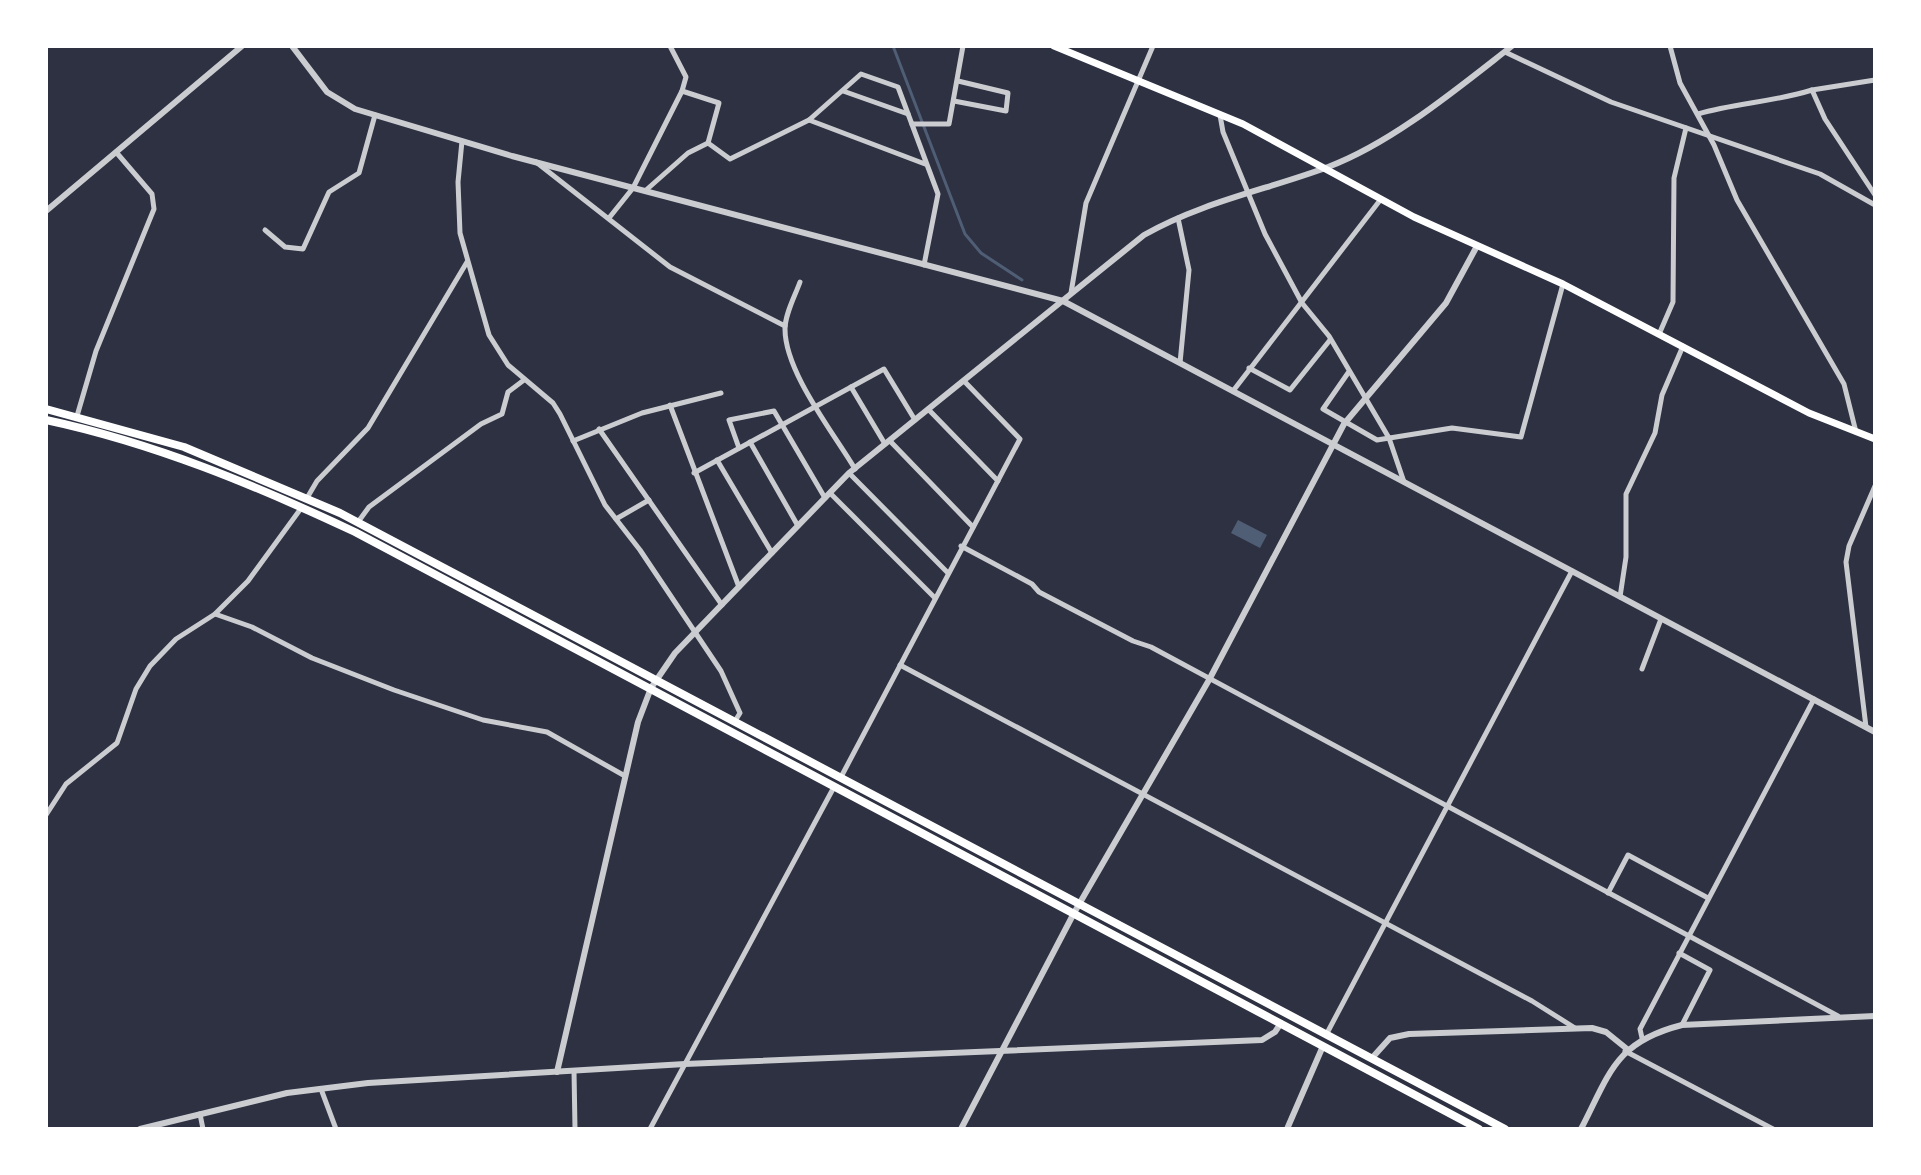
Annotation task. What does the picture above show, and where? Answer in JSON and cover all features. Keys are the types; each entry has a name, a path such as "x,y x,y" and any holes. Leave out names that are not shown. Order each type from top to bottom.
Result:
{"highway":[{"path":"46,409 126,429 236,466 358,522 654,683 834,787 1479,1129"},
{"path":"46,420 124,440 246,482 355,532 735,721 1505,1129"}],"main road":[{"path":"1054,46 1220,114 1328,167 1381,199 1660,332 1809,413 1875,439"}],"street":[{"path":"46,211 242,46"},
{"path":"292,46 327,92 355,109 535,162 1063,301 1875,732"},
{"path":"609,218 633,188 682,91 686,77 670,46"},
{"path":"912,124 949,124 963,46"},
{"path":"1071,294 1076,248 1086,203 1153,46"},
{"path":"557,1072 625,776 654,683 696,633 852,471 1144,235 1178,217 1328,167 1389,136 1512,46"},
{"path":"1670,46 1680,83 1698,114 1755,235 1844,384 1856,433"},
{"path":"1505,52 1585,91 1820,174 1875,205"},
{"path":"708,143 730,159 809,120 861,74 898,87 938,194 924,265"},
{"path":"1698,114 1730,104 1774,100 1812,90 1875,80"},
{"path":"954,101 1006,111 1008,93 958,81"},
{"path":"1812,90 1825,119 1875,195"},
{"path":"645,191 688,153 708,143 719,103 682,91"},
{"path":"843,91 908,114"},
{"path":"1220,114 1226,142 1250,191 1265,234 1302,303 1330,340 1389,438 1404,483"},
{"path":"265,230 285,247 303,249 329,192 359,173 375,115"},
{"path":"809,120 925,164"},
{"path":"1660,332 1673,302 1674,178 1686,128"},
{"path":"462,141 458,209 467,262 489,335 496,349 524,380 553,403 595,489 721,671 740,713 735,721"},
{"path":"77,416 90,366 154,209 152,194 116,152"},
{"path":"535,162 670,267 785,326"},
{"path":"1233,391 1381,199"},
{"path":"1178,217 1189,270 1180,363"},
{"path":"961,1129 1079,903 1209,680 1344,424 1364,396 1446,303 1477,246"},
{"path":"46,815 66,784 117,743 136,689 150,666 176,639 215,614 248,581 293,521 317,481 368,428 467,262"},
{"path":"800,282 785,326 790,355 852,471 947,572"},
{"path":"1348,373 1323,409 1344,424 1377,440 1452,428 1521,437 1563,284"},
{"path":"1249,368 1290,390 1330,340"},
{"path":"1620,597 1626,557 1626,494 1655,433 1662,395 1684,345"},
{"path":"694,473 884,369 915,420"},
{"path":"358,522 369,507 481,424 502,414 508,392 524,380"},
{"path":"841,777 1020,439 964,381"},
{"path":"851,387 888,443 973,527"},
{"path":"573,441 670,405 721,393"},
{"path":"670,405 739,587"},
{"path":"928,409 998,481"},
{"path":"739,448 729,420 774,411 828,496 934,597"},
{"path":"599,429 722,606"},
{"path":"750,442 798,526"},
{"path":"717,460 773,553"},
{"path":"1866,727 1846,562 1875,486"},
{"path":"616,519 649,500"},
{"path":"961,546 1032,584 1039,592 1839,1017"},
{"path":"1326,1035 1572,571"},
{"path":"215,614 252,627 312,658 394,690 483,720 547,732 625,776"},
{"path":"1642,669 1661,619"},
{"path":"900,665 1543,1007 1576,1029"},
{"path":"1642,1038 1640,1029 1814,699"},
{"path":"650,1129 834,787"},
{"path":"1608,893 1628,855 1708,898"},
{"path":"1679,953 1710,970 1682,1025"},
{"path":"1581,1129 1626,1050 1642,1038 1682,1025 1875,1016"},
{"path":"140,1129 321,1087 685,1064 1262,1040 1275,1032 1281,1023"},
{"path":"1372,1058 1390,1038 1409,1034 1599,1029 1626,1050 1773,1129"},
{"path":"1287,1129 1323,1046"},
{"path":"574,1071 575,1129"},
{"path":"321,1087 336,1129"},
{"path":"200,1114 203,1129"}],"water":[{"path":"1238,520 1267,535 1260,548 1231,533"}],"waterway":[{"path":"893,46 965,234 981,253 1022,280"}]}
